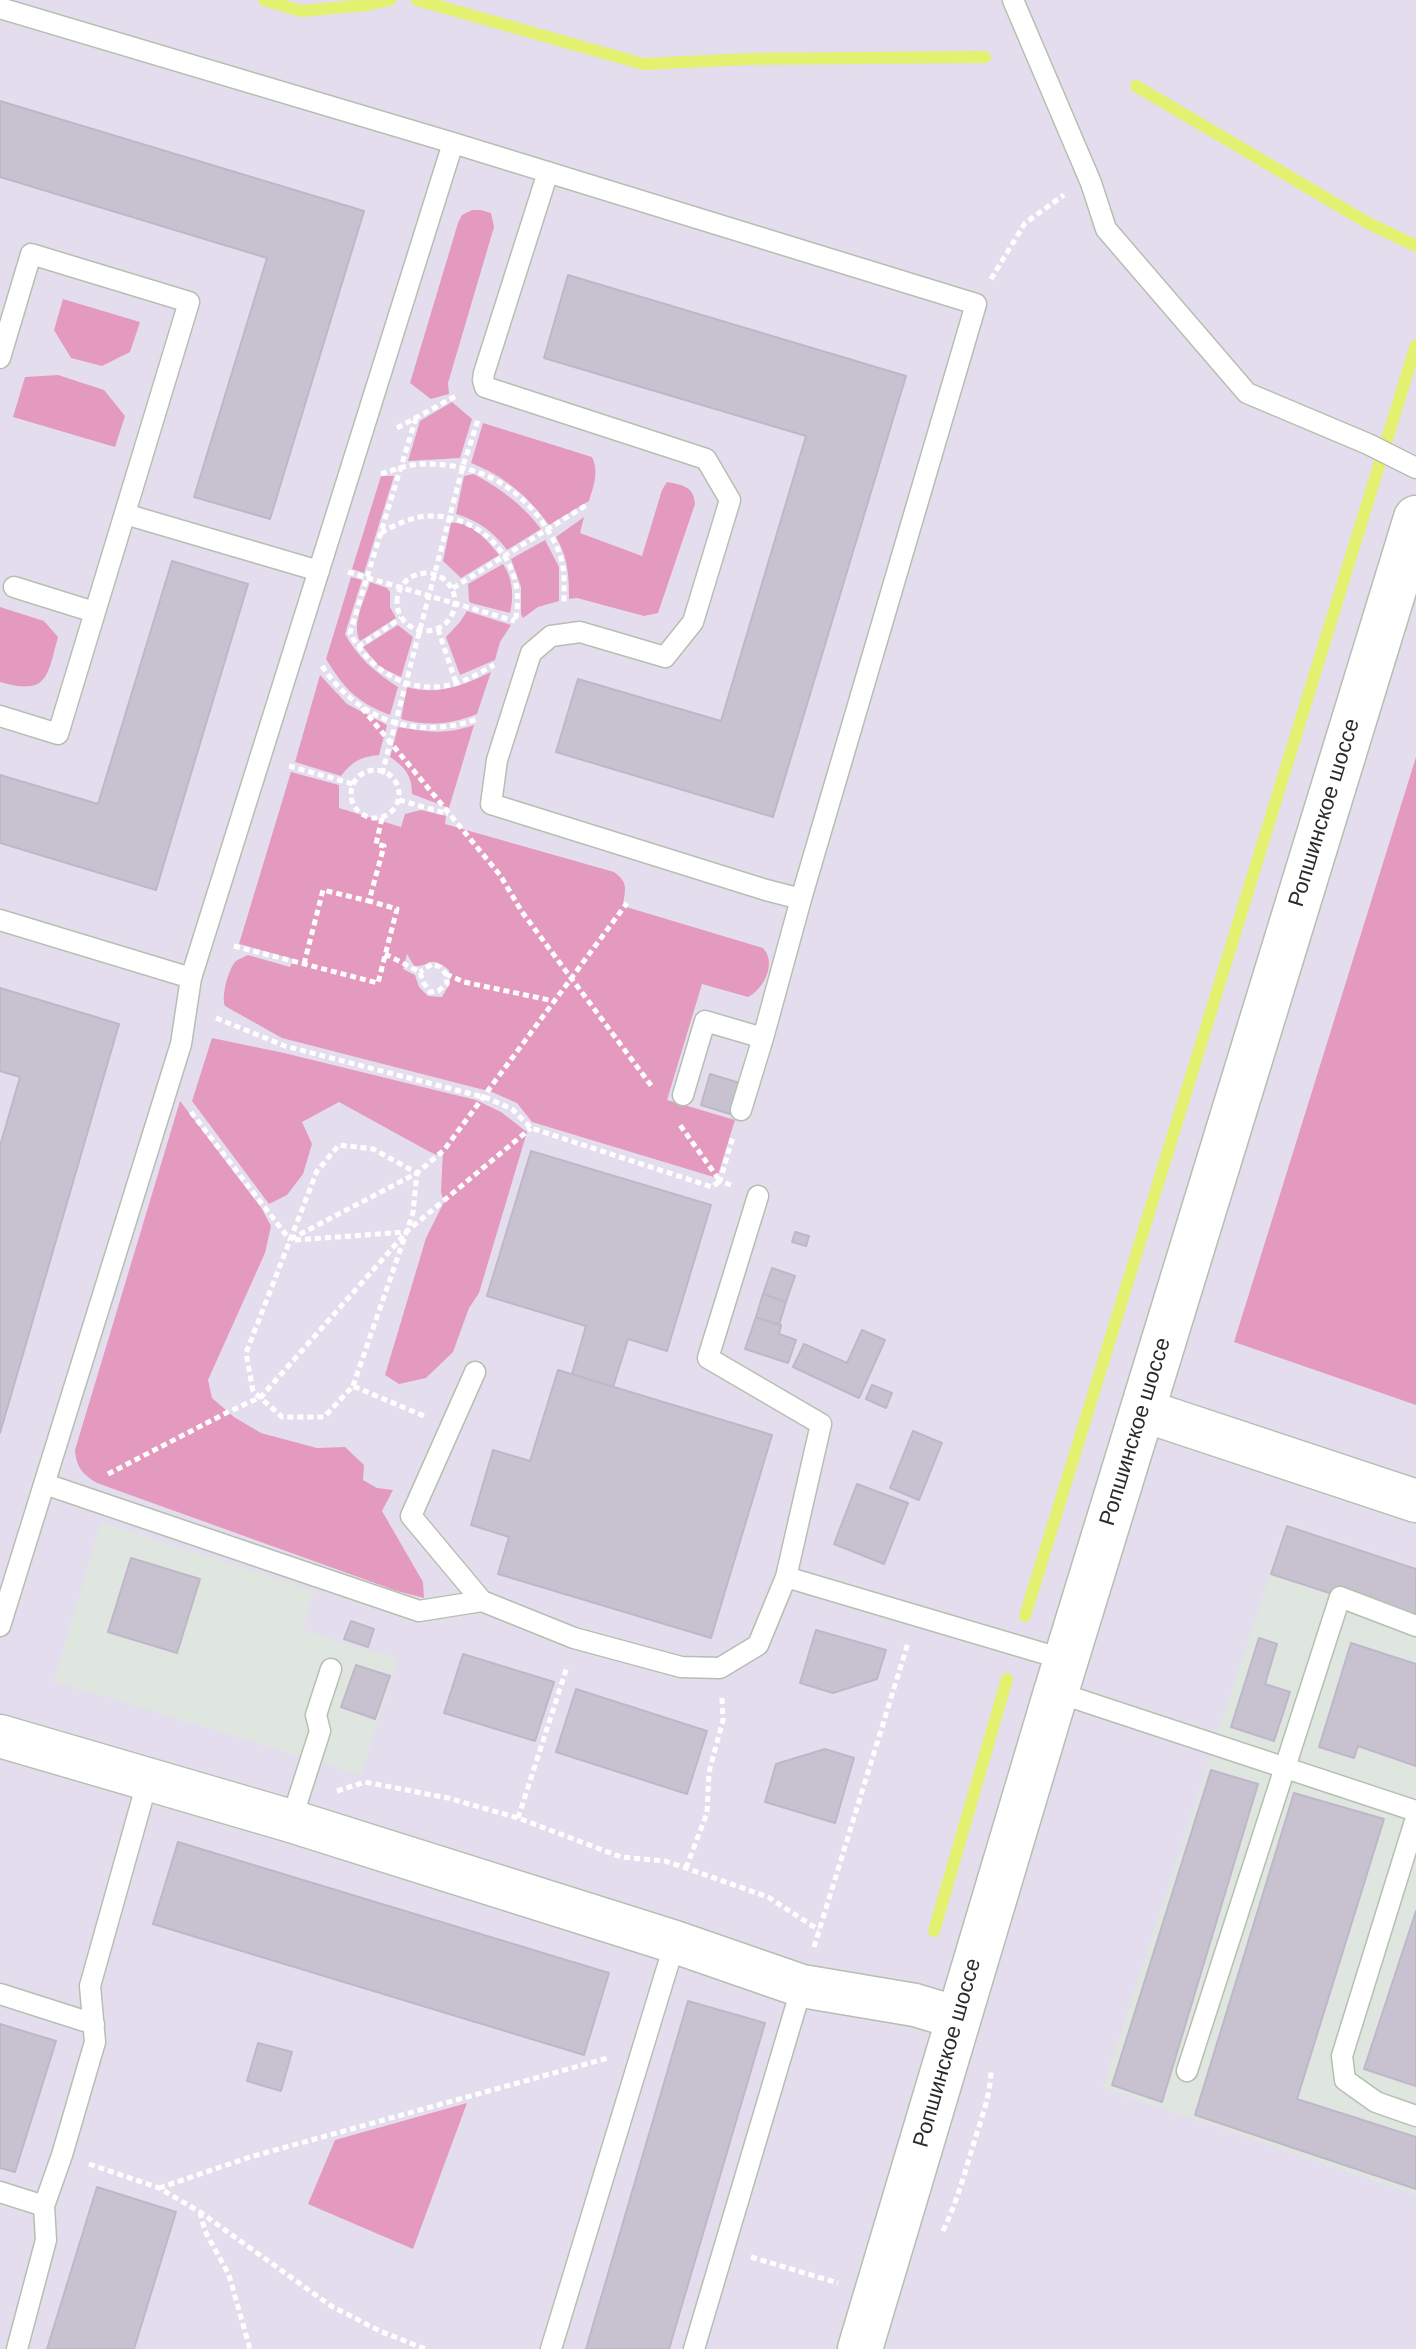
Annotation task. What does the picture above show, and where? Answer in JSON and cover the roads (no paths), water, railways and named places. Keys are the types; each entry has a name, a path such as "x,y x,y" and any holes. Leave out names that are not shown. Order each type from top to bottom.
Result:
{"main road":[{"name":"Ропшинское шоссе","path":"860,2349 1061,1676 1416,518"}],"street":[{"path":"1142,1410 1416,1501"},
{"path":"0,1736 291,1821 675,1942 802,1986 915,2005 958,2018"}],"lane":[{"path":"1013,0 1091,183 1106,229 1247,393 1407,463"},
{"path":"0,8 976,304 741,1110"},
{"path":"0,1626 181,1044 191,978 453,143"},
{"path":"548,172 484,373 485,387 706,459 730,500 693,622 665,657 580,632 551,636 531,653 497,760 491,804 801,899"},
{"path":"0,358 31,254 189,302 58,734 0,716"},
{"path":"125,514 319,571"},
{"path":"14,587 94,612"},
{"path":"0,920 191,978"},
{"path":"683,1095 705,1021 763,1038"},
{"path":"475,1372 411,1516 482,1601 574,1638 681,1667 720,1668 758,1645 786,1577 821,1424 708,1358 758,1196"},
{"path":"45,1484 419,1611 482,1601"},
{"path":"786,1577 1061,1676 1283,1768 1416,1811"},
{"path":"1187,2071 1340,1597 1416,1626"},
{"path":"291,1821 320,1731 316,1715 331,1669"},
{"path":"17,2349 46,2240 44,2206 95,2042 90,1986 148,1779"},
{"path":"1416,1818 1342,2056 1345,2080 1376,2102 1416,2116"},
{"path":"551,2349 675,1942"},
{"path":"694,2349 802,1986"},
{"path":"0,1994 94,2024"},
{"path":"0,2192 44,2206"}],"waterway":[{"path":"264,0 301,11 390,0"},
{"path":"417,0 643,64 750,59 985,57"},
{"path":"1136,86 1368,223 1416,246"},
{"path":"1025,1616 1416,345"},
{"path":"934,1931 1007,1679"}]}
